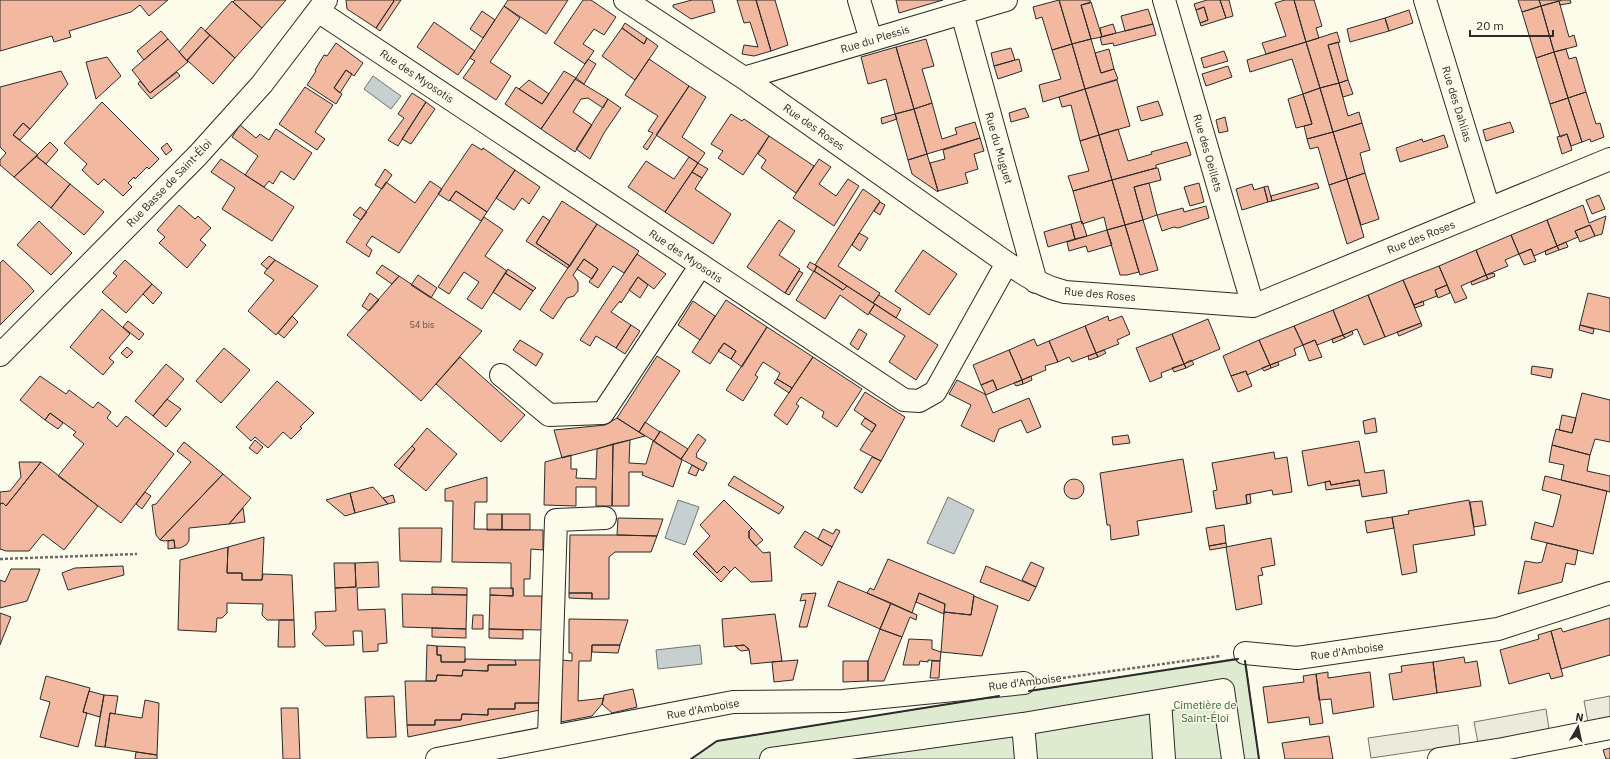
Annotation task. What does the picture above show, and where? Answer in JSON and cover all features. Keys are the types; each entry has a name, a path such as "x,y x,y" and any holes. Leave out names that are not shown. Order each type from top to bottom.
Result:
{"street":[{"name":"Rue des Roses","path":"625,0 649,9 744,78 1007,263 1036,282 1049,288 1065,292 1253,306 1610,159"},
{"path":"859,0 871,40"},
{"name":"Rue du Plessis","path":"744,78 1006,0"},
{"name":"Rue des Oeillets","path":"1164,0 1253,306"},
{"name":"Rue des Dahlias","path":"1425,0 1489,209"},
{"name":"Rue des Myosotis","path":"322,6 701,265 904,400 919,401 935,392 1007,263"},
{"name":"Rue Basse de Saint-Éloi","path":"0,355 198,155 262,84 322,6"},
{"name":"Rue du Muguet","path":"962,13 1036,282"},
{"path":"501,375 549,415 603,413 701,265"},
{"path":"549,737 556,520 605,518"},
{"name":"Rue d'Amboise","path":"1245,653 1297,658 1498,629 1610,593"},
{"name":"Rue d'Amboise","path":"437,759 733,702 844,701 1024,683"},
{"path":"771,759 1023,724 1223,690 1233,759"},
{"path":"1160,701 1164,759"},
{"path":"1023,724 1026,759"},
{"path":"1439,759 1503,749 1610,728"}],"path":[{"path":"0,559 137,554"},
{"name":"Rue d'Amboise","path":"1024,683 1245,653"}],"green space":[{"name":"Cimetière de Saint-Éloi","path":"1245,657 1259,759 691,759 717,741"}],"shaded area":[{"path":"373,76 401,96 391,109 364,89"},
{"path":"948,497 974,510 954,554 927,543"},
{"path":"678,500 699,507 685,545 665,538"},
{"path":"700,645 702,664 658,669 656,650"},
{"path":"1610,696 1610,717 1588,722 1584,701"},
{"path":"1546,709 1549,729 1478,743 1474,722"},
{"path":"1458,725 1460,745 1371,758 1368,738"}],"building":[{"path":"0,0 168,0 149,16 140,5 131,12 69,31 71,37 54,42 52,36 0,51"},
{"path":"235,0 286,0 262,28 233,2"},
{"path":"346,0 394,1 376,28 347,9"},
{"path":"393,0 401,0 380,31 376,28 394,1"},
{"path":"508,0 568,0 546,34 504,6"},
{"path":"583,0 591,0 616,17 604,35 594,29 583,44 594,51 585,64 554,43"},
{"path":"692,0 712,0 715,12 691,19 673,7 673,5"},
{"path":"737,0 756,0 771,51 754,56 742,54 744,45 758,47 750,22 744,23"},
{"path":"756,0 775,0 788,45 771,51"},
{"path":"896,0 943,0 899,13"},
{"path":"1059,0 1090,0 1090,3 1081,5 1091,39 1072,44"},
{"path":"1059,0 1072,44 1052,50 1042,17 1036,19 1033,7"},
{"path":"1207,0 1220,0 1226,18 1201,26 1200,23 1208,20 1204,7 1196,10 1194,4"},
{"path":"1220,0 1229,0 1233,16 1226,18"},
{"path":"1285,0 1294,0 1306,42 1266,54 1262,43 1286,36 1275,3"},
{"path":"1294,0 1314,0 1322,26 1316,28 1319,38 1306,42"},
{"path":"1518,0 1539,0 1541,6 1522,12"},
{"path":"1539,0 1558,0 1559,1 1541,6"},
{"path":"1570,0 1571,3 1560,5 1559,1"},
{"path":"232,1 262,28 235,58 205,31"},
{"path":"1559,1 1569,37 1574,35 1577,46 1554,52 1541,6"},
{"path":"1091,2 1102,37 1091,39 1081,5"},
{"path":"504,6 520,18 490,62 511,76 496,100 463,78 475,61 470,58"},
{"path":"1541,6 1554,52 1536,58 1522,12"},
{"path":"1204,7 1208,20 1200,23 1196,10"},
{"path":"1148,9 1153,24 1125,31 1121,16"},
{"path":"1409,10 1413,23 1389,31 1385,18"},
{"path":"482,11 495,20 483,38 470,29"},
{"path":"1385,18 1389,31 1350,42 1347,29"},
{"path":"434,22 475,51 458,75 417,47"},
{"path":"625,23 647,38 644,44 622,28"},
{"path":"1113,24 1116,33 1102,37 1100,28"},
{"path":"1153,24 1156,35 1114,46 1113,43 1102,45 1100,37"},
{"path":"201,27 210,35 187,61 179,52"},
{"path":"622,28 644,44 647,38 658,46 635,80 602,56"},
{"path":"161,31 168,39 144,60 137,51"},
{"path":"1337,32 1340,42 1328,45 1339,83 1320,88 1306,42"},
{"path":"210,35 235,58 213,84 187,60"},
{"path":"168,39 188,62 150,93 132,70"},
{"path":"926,39 934,66 922,69 932,103 914,109 896,47"},
{"path":"1091,39 1101,73 1114,69 1118,79 1085,89 1072,44"},
{"path":"1306,42 1320,88 1303,94 1292,59 1250,72 1247,60"},
{"path":"1338,42 1348,80 1339,83 1328,45"},
{"path":"336,43 363,63 354,76 346,70 334,88 342,94 336,104 307,85 324,55 327,56"},
{"path":"1072,44 1085,89 1043,102 1039,85 1061,79 1052,50"},
{"path":"896,47 914,109 895,114 886,79 868,84 861,57"},
{"path":"1011,48 1015,60 994,66 991,53"},
{"path":"1109,49 1114,69 1101,73 1095,53"},
{"path":"1566,49 1569,59 1576,57 1586,92 1568,98 1554,52"},
{"path":"1224,51 1228,61 1204,68 1201,58"},
{"path":"1554,52 1568,98 1550,104 1536,58"},
{"path":"107,57 121,76 96,99 86,62"},
{"path":"588,59 596,64 584,84 576,78"},
{"path":"649,59 689,86 647,150 643,147 653,133 648,131 658,116 625,95"},
{"path":"1019,59 1022,71 998,79 994,66"},
{"path":"1228,66 1232,77 1206,86 1202,74"},
{"path":"346,70 352,74 340,93 334,88"},
{"path":"61,71 68,84 30,129 23,123 13,135 38,155 14,177 0,165 0,160 6,153 0,147 0,87"},
{"path":"564,71 576,78 541,129 505,104 516,87 542,104"},
{"path":"177,72 180,76 151,99 138,84 140,81 150,93"},
{"path":"575,79 608,99 603,108 588,98 581,99 573,112 592,125 575,152 541,129"},
{"path":"529,80 549,94 542,104 519,89"},
{"path":"1117,80 1130,126 1099,135 1085,89"},
{"path":"1348,80 1353,94 1343,97 1339,83"},
{"path":"1339,83 1348,116 1359,112 1362,123 1333,132 1320,88"},
{"path":"689,86 706,97 682,137 705,153 698,163 656,135"},
{"path":"305,87 333,105 315,132 325,139 317,150 279,124"},
{"path":"1320,88 1333,132 1307,139 1304,126 1312,124 1303,94"},
{"path":"1085,89 1099,135 1080,141 1071,105 1062,107 1059,97"},
{"path":"1586,92 1596,124 1600,123 1604,137 1591,142 1590,139 1582,142 1568,98"},
{"path":"412,93 426,102 398,146 388,140 404,118 398,114"},
{"path":"1303,94 1312,124 1296,128 1288,99"},
{"path":"1568,98 1582,142 1571,146 1567,134 1560,137 1550,104"},
{"path":"608,99 621,108 604,133 590,159 576,149"},
{"path":"1158,101 1163,115 1141,121 1137,107"},
{"path":"102,102 159,159 149,169 147,167 135,179 134,177 128,183 132,187 123,196 104,179 98,185 82,170 87,164 64,143"},
{"path":"426,102 435,109 411,144 402,139"},
{"path":"932,103 942,139 957,134 955,128 975,122 980,138 927,154 914,109"},
{"path":"1025,108 1029,117 1011,122 1009,113"},
{"path":"914,109 927,154 908,160 895,114"},
{"path":"731,114 742,121 744,119 769,136 743,175 718,158 723,151 711,144"},
{"path":"895,114 897,119 882,124 881,118"},
{"path":"1225,117 1228,131 1219,133 1216,120"},
{"path":"1510,122 1514,132 1486,141 1483,130"},
{"path":"23,123 30,129 20,140 13,135"},
{"path":"1362,123 1370,150 1360,153 1365,173 1347,179 1333,132"},
{"path":"240,125 256,138 260,134 269,140 276,129 312,153 294,180 281,171 273,184 269,181 264,187 245,175 258,156 232,137"},
{"path":"1118,129 1128,161 1152,154 1151,152 1187,142 1191,155 1156,165 1156,168 1112,180 1099,135"},
{"path":"1333,132 1347,179 1329,185 1318,147 1310,149 1307,139"},
{"path":"1567,134 1572,150 1562,154 1557,137"},
{"path":"1099,135 1112,180 1073,191 1068,176 1089,171 1080,141"},
{"path":"1444,135 1448,147 1400,162 1396,148 1422,139 1423,142"},
{"path":"769,136 814,166 796,193 761,168 766,160 758,154"},
{"path":"980,138 984,151 974,154 978,169 965,173 968,183 938,191 930,163 945,159 943,150"},
{"path":"50,142 58,150 46,164 36,156"},
{"path":"167,143 172,150 166,155 161,148"},
{"path":"472,144 482,150 483,148 515,170 487,212 456,191 449,201 438,194"},
{"path":"927,154 938,192 912,174 908,160"},
{"path":"36,156 70,184 51,208 14,177"},
{"path":"689,157 698,163 665,212 628,187 646,161 674,179"},
{"path":"221,159 294,207 272,241 222,209 235,188 211,172"},
{"path":"819,159 831,167 819,184 836,196 848,179 859,186 834,226 793,198"},
{"path":"698,163 708,169 702,178 692,172"},
{"path":"1158,168 1161,180 1134,187 1143,220 1125,225 1112,180"},
{"path":"385,169 392,175 382,189 375,185"},
{"path":"515,170 540,187 529,204 522,198 514,210 496,198"},
{"path":"692,172 702,178 695,189 731,214 713,244 665,212"},
{"path":"1365,173 1379,219 1361,225 1347,179"},
{"path":"1347,179 1364,237 1347,244 1329,185"},
{"path":"1112,180 1125,225 1107,230 1104,217 1082,224 1073,191"},
{"path":"430,181 442,189 399,253 372,236 366,245 372,250 369,257 346,242 386,182 415,203"},
{"path":"1149,183 1157,215 1143,220 1134,187"},
{"path":"1199,183 1204,202 1190,206 1184,187"},
{"path":"1317,183 1319,188 1272,201 1271,196"},
{"path":"70,184 104,212 84,235 51,208"},
{"path":"1252,184 1254,190 1264,187 1268,202 1242,210 1236,189"},
{"path":"1268,186 1272,201 1268,202 1264,187"},
{"path":"863,189 880,201 838,266 880,293 873,303 815,265"},
{"path":"456,191 487,212 481,221 450,200"},
{"path":"1599,195 1605,209 1592,214 1586,200"},
{"path":"562,201 597,224 570,266 536,243"},
{"path":"880,202 885,205 880,215 874,211"},
{"path":"179,205 195,219 198,216 211,228 200,240 206,245 187,268 159,243 165,237 157,230"},
{"path":"1583,205 1589,223 1606,216 1602,234 1595,236 1590,225 1575,231 1578,237 1557,246 1547,220"},
{"path":"1206,206 1209,218 1178,228 1174,227 1162,231 1157,215 1183,208 1184,212"},
{"path":"360,207 367,212 361,220 353,215"},
{"path":"543,216 550,221 536,243 570,266 568,268 526,241"},
{"path":"484,217 503,230 485,256 507,271 482,309 467,299 479,282 464,272 449,294 438,287"},
{"path":"779,220 795,231 779,255 800,269 785,293 747,267"},
{"path":"1143,220 1158,270 1140,275 1125,225"},
{"path":"1547,220 1557,246 1534,256 1531,249 1519,254 1511,235"},
{"path":"39,221 72,253 51,275 17,245"},
{"path":"1082,221 1087,236 1075,239 1071,224"},
{"path":"597,224 639,251 624,273 613,266 598,288 589,282 598,269 584,259 573,275 578,282 578,291 574,296 567,298 553,319 540,310"},
{"path":"1071,224 1075,239 1048,247 1044,232"},
{"path":"1125,225 1139,272 1120,275 1107,230"},
{"path":"1590,225 1595,236 1580,242 1575,231"},
{"path":"1107,230 1112,245 1088,252 1086,246 1069,251 1067,242"},
{"path":"859,233 868,238 860,251 852,245"},
{"path":"1511,235 1519,254 1505,260 1508,266 1486,275 1476,250"},
{"path":"1566,242 1568,247 1559,250 1557,246"},
{"path":"1557,246 1559,250 1546,255 1545,251"},
{"path":"1531,249 1536,261 1524,265 1519,254"},
{"path":"923,250 957,274 929,315 895,291"},
{"path":"1476,250 1486,275 1461,286 1467,298 1455,303 1439,266"},
{"path":"637,254 666,274 654,289 638,277 621,303 620,301 611,312 631,325 616,348 596,336 590,346 580,340"},
{"path":"269,256 275,260 267,269 261,264"},
{"path":"584,259 598,269 592,279 577,269"},
{"path":"3,260 34,291 0,325 0,263"},
{"path":"125,260 152,284 126,313 102,292 117,276 113,273"},
{"path":"275,260 318,286 276,335 248,311 274,280 264,273"},
{"path":"810,262 817,266 814,272 807,267"},
{"path":"382,265 399,276 392,284 376,273"},
{"path":"817,266 847,286 843,290 814,271"},
{"path":"1439,266 1447,285 1435,290 1437,296 1414,305 1403,280"},
{"path":"508,269 536,288 533,291 505,273"},
{"path":"799,271 803,273 789,295 785,293"},
{"path":"814,271 843,290 847,286 875,304 868,315 840,295 825,319 796,300"},
{"path":"505,273 533,291 520,310 493,292"},
{"path":"1494,273 1495,276 1488,279 1486,275"},
{"path":"418,275 437,288 431,298 411,285"},
{"path":"1486,275 1488,279 1472,285 1471,282"},
{"path":"399,276 482,331 421,401 347,335"},
{"path":"638,277 648,285 640,298 629,290"},
{"path":"1403,280 1421,323 1385,337 1368,295"},
{"path":"152,284 162,293 153,304 143,294"},
{"path":"1447,285 1450,293 1438,298 1435,290"},
{"path":"370,293 379,300 369,311 362,306"},
{"path":"1588,293 1610,298 1610,332 1580,325"},
{"path":"879,295 901,309 896,318 873,303"},
{"path":"1368,295 1385,337 1364,345 1357,329 1343,335 1333,310"},
{"path":"726,300 767,327 742,367 731,359 736,351 724,343 710,364 692,352"},
{"path":"693,301 715,316 700,340 678,325"},
{"path":"1423,301 1424,305 1415,308 1414,305"},
{"path":"875,304 938,345 916,380 889,362 905,336 869,313"},
{"path":"102,309 130,334 109,358 114,362 103,375 70,347"},
{"path":"1333,310 1343,335 1317,345 1315,340 1303,345 1294,326"},
{"path":"292,316 298,322 284,338 278,333"},
{"path":"1108,316 1109,321 1122,316 1130,334 1117,340 1119,344 1096,353 1085,326"},
{"path":"1208,319 1220,349 1184,364 1172,334"},
{"path":"128,321 144,334 139,340 123,327"},
{"path":"1421,323 1422,326 1399,336 1397,332"},
{"path":"631,325 640,331 625,354 616,348"},
{"path":"1580,325 1594,329 1593,334 1579,330"},
{"path":"1085,326 1096,353 1072,362 1069,357 1058,362 1049,341"},
{"path":"1294,326 1303,345 1294,349 1296,355 1270,365 1259,340"},
{"path":"767,327 813,357 792,388 777,379 780,373 763,362 755,375 758,377 743,401 726,390"},
{"path":"859,329 867,334 858,350 850,344"},
{"path":"1352,331 1353,334 1345,338 1343,335"},
{"path":"1172,334 1184,364 1161,373 1162,377 1150,382 1136,348"},
{"path":"1343,335 1345,338 1333,343 1332,339"},
{"path":"1034,339 1037,346 1049,341 1058,362 1045,366 1046,370 1022,380 1009,350"},
{"path":"520,340 543,354 536,366 513,350"},
{"path":"1259,340 1270,365 1247,375 1246,371 1231,376 1223,356"},
{"path":"1315,340 1322,357 1309,361 1303,345"},
{"path":"724,343 736,351 731,359 718,351"},
{"path":"127,347 133,352 127,358 121,353"},
{"path":"224,348 250,370 221,403 196,381"},
{"path":"1009,350 1022,380 997,390 993,380 981,385 973,365"},
{"path":"1104,350 1106,353 1098,357 1096,353"},
{"path":"1096,353 1098,357 1089,360 1088,356"},
{"path":"657,356 680,371 639,432 617,418"},
{"path":"460,357 525,415 501,442 436,384"},
{"path":"813,357 862,389 837,427 822,417 824,412 801,397 796,404 799,406 787,425 774,415"},
{"path":"1191,360 1194,364 1186,368 1184,364"},
{"path":"1278,362 1279,365 1271,368 1270,365"},
{"path":"166,364 184,379 153,416 135,401"},
{"path":"1184,364 1186,368 1174,372 1172,368"},
{"path":"1270,365 1271,368 1264,371 1262,368"},
{"path":"1532,366 1553,369 1551,378 1531,374"},
{"path":"1246,371 1252,386 1238,392 1231,376"},
{"path":"40,376 66,394 69,390 93,408 98,402 111,412 107,418 117,427 126,416 174,454 121,523 58,476 84,444 73,435 76,432 50,413 45,420 20,400"},
{"path":"1031,376 1032,380 1023,384 1022,380"},
{"path":"777,379 792,388 789,393 774,383"},
{"path":"957,380 985,394 993,413 1029,398 1041,427 1027,433 1021,420 999,429 994,442 961,426 971,405 949,394"},
{"path":"993,380 997,390 986,395 981,385"},
{"path":"1022,380 1023,384 1016,386 1014,383"},
{"path":"277,381 314,413 300,427 302,428 291,439 283,432 268,448 255,437 251,441 236,427"},
{"path":"865,392 905,417 881,461 860,450 876,425 854,410"},
{"path":"1582,393 1610,400 1610,442 1595,439 1590,455 1552,445 1556,429 1572,433"},
{"path":"167,399 181,409 166,427 153,416"},
{"path":"50,413 63,423 58,429 45,420"},
{"path":"1562,415 1576,418 1572,433 1559,430"},
{"path":"617,418 645,436 562,458 554,430 605,425"},
{"path":"865,418 876,425 872,432 861,424"},
{"path":"1375,418 1377,432 1365,434 1363,421"},
{"path":"645,422 660,432 654,441 639,432"},
{"path":"427,428 457,454 426,491 399,469 415,449 412,446"},
{"path":"660,431 688,449 681,459 654,441"},
{"path":"698,434 706,440 696,454 696,457 707,463 703,471 681,459"},
{"path":"1128,435 1130,443 1113,445 1112,437"},
{"path":"255,440 263,447 257,454 249,448"},
{"path":"630,440 629,463 646,464 653,441 682,460 673,487 642,475 643,472 629,472 629,506 612,506 613,444"},
{"path":"1359,441 1365,473 1384,470 1387,493 1362,497 1359,480 1331,485 1330,481 1308,486 1302,451"},
{"path":"184,442 223,474 160,540 156,535 152,505 156,504 191,462 177,451"},
{"path":"613,444 612,506 596,506 596,487 576,487 576,506 544,505 545,462 571,455 571,469 577,469 576,478 596,479 597,449"},
{"path":"1552,445 1590,455 1587,471 1610,476 1610,492 1561,480 1564,465 1549,462"},
{"path":"412,446 415,449 399,469 394,465"},
{"path":"1274,452 1275,459 1287,457 1292,492 1273,495 1272,490 1246,495 1247,504 1216,509 1213,491 1217,490 1212,463"},
{"path":"872,457 881,461 862,493 854,488"},
{"path":"1183,459 1192,512 1137,521 1139,535 1111,540 1110,525 1107,525 1100,473"},
{"path":"19,462 41,462 6,506 3,503 0,504 0,492 10,491 21,477"},
{"path":"41,462 98,506 64,550 43,534 29,551 6,551 0,549 0,504 3,503 6,506"},
{"path":"692,465 699,469 696,476 688,473"},
{"path":"223,474 251,498 229,524 189,528 189,541 186,545 180,548 175,548 174,540 160,540"},
{"path":"734,476 784,507 779,514 728,485"},
{"path":"1545,476 1607,491 1593,554 1531,539 1535,522 1553,527 1561,495 1542,490"},
{"path":"487,477 487,502 475,502 474,529 543,530 543,550 531,549 530,579 524,579 524,596 542,596 542,630 489,629 490,595 513,596 513,588 511,589 511,563 452,562 453,501 445,501 445,489"},
{"path":"1074,479 1081,482 1084,489 1081,496 1074,499 1067,496 1064,489 1067,482"},
{"path":"1359,480 1360,485 1326,490 1325,482 1330,481 1331,485"},
{"path":"373,487 388,504 355,513 350,493"},
{"path":"145,492 151,496 142,509 136,504"},
{"path":"350,493 355,513 345,516 326,500"},
{"path":"1250,494 1251,503 1247,504 1246,495"},
{"path":"393,495 395,502 388,504 383,498"},
{"path":"724,500 752,528 749,531 749,538 763,553 770,552 772,581 751,582 735,567 730,572 724,566 717,573 696,551 710,536 700,525"},
{"path":"1469,500 1475,535 1413,545 1417,572 1402,575 1392,517 1409,514 1408,511"},
{"path":"1482,501 1486,525 1474,527 1470,502"},
{"path":"243,508 245,522 229,524"},
{"path":"487,514 502,514 502,530 487,530"},
{"path":"502,514 530,514 530,530 502,530"},
{"path":"1392,517 1394,528 1367,533 1365,521"},
{"path":"618,518 663,519 657,536 617,535"},
{"path":"1224,525 1226,543 1209,546 1206,528"},
{"path":"399,528 442,528 441,562 400,561"},
{"path":"752,528 763,540 756,546 749,538 749,531"},
{"path":"823,529 833,534 836,529 840,531 832,547 818,539"},
{"path":"805,531 832,547 822,566 794,547"},
{"path":"570,535 657,536 651,552 615,552 609,557 609,599 592,599 592,593 569,593"},
{"path":"264,537 262,580 242,580 242,573 227,573 228,547"},
{"path":"1271,538 1275,565 1261,568 1263,575 1258,576 1262,604 1236,610 1226,547"},
{"path":"174,540 175,548 168,549 168,541"},
{"path":"1226,543 1227,547 1210,550 1209,546"},
{"path":"1547,543 1578,550 1575,565 1566,563 1562,582 1518,594 1525,561 1537,563 1542,562"},
{"path":"228,547 227,573 242,573 242,580 262,580 263,574 292,575 294,620 267,620 262,615 263,604 227,603 227,613 222,618 217,618 216,632 178,630 180,560"},
{"path":"696,551 717,573 724,566 730,572 721,582 693,554"},
{"path":"888,559 974,595 971,615 944,612 945,604 919,593 912,613 867,593 870,588 874,590"},
{"path":"378,562 379,587 357,588 358,610 385,609 387,643 378,644 378,651 363,652 362,631 353,631 354,645 325,646 312,634 316,629 315,612 336,611 335,588 356,587 355,563"},
{"path":"1031,562 1044,568 1036,587 1022,580"},
{"path":"334,563 355,563 356,587 335,588"},
{"path":"123,566 124,575 68,590 62,573 75,568"},
{"path":"986,566 1036,587 1029,601 980,582"},
{"path":"11,569 40,569 27,601 0,608 0,580 5,582"},
{"path":"838,581 891,603 880,629 828,606"},
{"path":"432,587 467,588 467,595 432,594"},
{"path":"490,588 513,588 513,596 490,595"},
{"path":"569,593 592,593 592,599 569,598"},
{"path":"816,593 807,627 799,627 806,600 800,601 802,594"},
{"path":"919,593 945,604 944,614 916,602"},
{"path":"402,594 467,595 466,629 403,627"},
{"path":"974,596 998,606 982,656 941,652 944,612 971,615"},
{"path":"891,603 917,615 916,620 910,617 902,637 880,629"},
{"path":"0,613 11,617 0,645"},
{"path":"775,614 782,661 751,664 749,649 744,645 724,647 722,619"},
{"path":"473,615 483,615 483,629 472,629"},
{"path":"1610,618 1610,655 1561,669 1551,631 1561,628 1563,632"},
{"path":"569,619 628,620 620,645 592,645 591,661 579,661 578,701 604,698 602,704 592,716 561,722 562,660 572,661 572,653 569,653"},
{"path":"279,620 294,620 295,647 278,647"},
{"path":"432,628 466,629 466,638 432,637"},
{"path":"489,629 523,630 523,639 489,638"},
{"path":"880,629 902,637 884,681 868,681 868,661"},
{"path":"1551,631 1563,676 1551,679 1549,673 1509,684 1500,650 1539,639 1538,635"},
{"path":"909,639 932,640 932,649 941,652 940,661 928,660 928,662 920,661 919,665 903,665"},
{"path":"427,645 437,646 437,655 441,655 441,662 465,662 465,659 515,660 516,665 488,665 488,671 463,670 462,676 437,675 436,681 426,681"},
{"path":"592,645 620,645 618,653 592,652"},
{"path":"744,645 749,650 741,651 735,646"},
{"path":"437,646 465,647 465,662 441,662 441,655 437,655"},
{"path":"1464,657 1465,663 1477,661 1481,686 1437,693 1433,662"},
{"path":"515,660 541,660 540,703 515,703 515,709 488,709 488,715 462,714 461,720 435,720 435,725 407,725 405,681 436,681 437,675 462,676 463,670 488,671 488,665 516,665"},
{"path":"798,660 793,680 774,682 772,662"},
{"path":"843,661 868,661 868,681 843,682"},
{"path":"932,661 940,661 939,678 930,678"},
{"path":"1433,662 1437,693 1393,700 1389,674 1402,672 1401,666"},
{"path":"1328,672 1328,678 1370,672 1374,707 1333,714 1331,699 1319,700 1316,674"},
{"path":"1316,674 1323,723 1310,725 1309,717 1268,723 1263,687 1304,682 1303,676"},
{"path":"46,676 90,688 83,712 87,713 78,747 40,737 50,702 40,699"},
{"path":"633,689 637,707 612,713 602,704 604,695"},
{"path":"89,691 104,695 100,717 83,712"},
{"path":"104,695 118,696 115,714 110,713 105,747 95,746"},
{"path":"394,696 396,737 367,738 365,697"},
{"path":"145,700 159,703 157,755 105,747 110,713 142,718"},
{"path":"515,703 540,703 540,710 408,737 407,725 435,725 435,720 461,720 462,714 488,715 488,709 515,709"},
{"path":"281,708 298,708 300,759 283,759"},
{"path":"1329,736 1333,759 1285,759 1282,743"},
{"path":"1610,748 1610,759 1606,759 1603,750"},
{"path":"136,752 157,755 157,759 135,759"}],"wall":[{"path":"1029,691 1238,659"},
{"path":"1245,661 1259,759"},
{"path":"691,759 717,741 999,696"}]}
